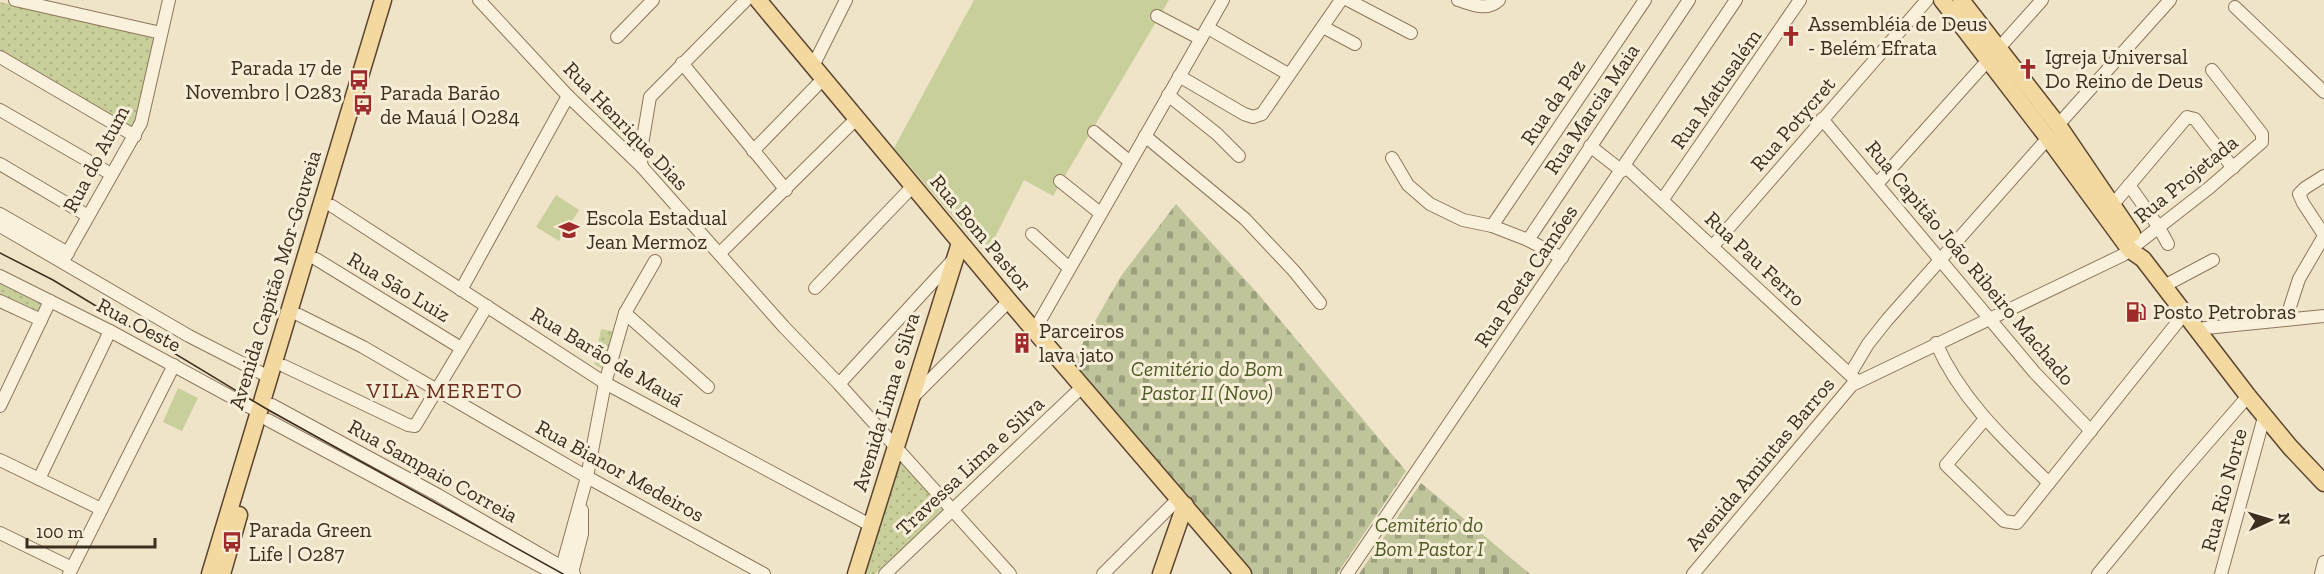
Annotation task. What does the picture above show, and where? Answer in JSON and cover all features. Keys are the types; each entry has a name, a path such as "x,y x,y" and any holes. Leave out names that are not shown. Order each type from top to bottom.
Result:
{"main road":[{"name":"Avenida Capitão Mor-Gouveia","path":"210,574 284,366 293,322 383,0"},
{"name":"Avenida Capitão Mor-Gouveia","path":"222,574 266,412 269,377 316,260 394,0"},
{"name":"Rua Bom Pastor","path":"758,0 1034,331 1243,574"},
{"path":"1941,0 1993,54 2053,132 2184,314 2264,417 2324,483"},
{"path":"1961,0 1993,54"},
{"name":"Avenida Lima e Silva","path":"856,574 960,243"},
{"path":"1170,574 1185,505"},
{"path":"1161,574 1176,542"}],"street":[{"path":"15,0 161,33"},
{"name":"Rua do Atum","path":"66,257 111,174 135,136 145,109 169,0"},
{"name":"Rua Henrique Dias","path":"479,0 568,96 642,167 784,327 839,384 1010,574"},
{"path":"617,37 653,0"},
{"path":"642,167 640,156 650,97 746,0"},
{"path":"753,151 818,72 846,0"},
{"path":"1034,331 1223,0"},
{"path":"1179,76 1244,114 1253,117 1262,114 1341,0"},
{"path":"1348,0 1411,33"},
{"path":"1458,0 1484,8 1498,0"},
{"name":"Rua da Paz","path":"1492,226 1646,0"},
{"name":"Rua Marcia Maia","path":"1528,240 1689,0"},
{"name":"Rua Poeta Camões","path":"1347,574 1736,0"},
{"name":"Rua Matusalém","path":"1662,199 1800,0"},
{"name":"Rua Potycret","path":"1712,247 1927,0"},
{"path":"1877,184 2042,0"},
{"path":"1854,378 1868,344 2170,0"},
{"path":"2235,7 2324,92"},
{"path":"1157,16 1200,39"},
{"path":"1323,27 1355,44"},
{"path":"1208,28 1288,74"},
{"path":"0,57 135,136"},
{"path":"682,63 786,190"},
{"name":"Rua Projetada","path":"1854,378 1936,343 2137,250 2158,226 2233,168 2262,142 2263,138 2212,70"},
{"path":"1168,95 1217,134 1239,156"},
{"path":"461,290 568,96"},
{"path":"0,110 111,174"},
{"path":"2108,209 2187,117 2195,119 2233,168"},
{"path":"720,253 857,118"},
{"name":"Rua Capitão João Ribeiro Machado","path":"1822,119 2035,373 2091,431"},
{"path":"1094,132 1130,162"},
{"path":"1145,136 1245,219 1294,271 1320,303"},
{"name":"Rua Pau Ferro","path":"1590,146 1623,168 1662,199 1854,378"},
{"path":"1392,158 1408,185 1430,204 1469,222 1492,226 1528,240 1562,258"},
{"path":"0,164 88,216"},
{"path":"2286,319 2299,279 2314,249 2324,236 2299,194 2324,176"},
{"path":"1060,181 1100,213"},
{"path":"2129,185 2168,244"},
{"path":"815,288 913,186"},
{"name":"Rua Barão de Mauá","path":"332,206 605,383 872,526"},
{"path":"0,214 189,336 269,377"},
{"path":"0,226 66,257"},
{"path":"1032,234 1069,268"},
{"path":"839,384 954,259"},
{"name":"Rua São Luiz","path":"316,260 461,348"},
{"path":"2164,286 2213,260"},
{"path":"562,573 587,477 605,383 625,312 655,261"},
{"name":"Rua Oeste","path":"0,276 266,412"},
{"path":"0,301 41,321"},
{"path":"0,406 4,388 50,301"},
{"path":"910,400 1009,301"},
{"path":"284,366 408,425 417,424 487,306"},
{"path":"625,312 708,387"},
{"path":"1985,419 1946,465 2004,521 2013,524 2020,521 2184,314"},
{"path":"2196,329 2324,316"},
{"name":"Rua Bianor Medeiros","path":"293,322 363,347 587,477 764,574"},
{"path":"39,479 110,331"},
{"path":"1936,343 1956,382 1985,419 2049,483"},
{"path":"0,533 71,571 174,365"},
{"name":"Avenida Amintas Barros","path":"1693,574 1854,378"},
{"name":"Travessa Lima e Silva","path":"885,574 1083,386"},
{"path":"2098,574 2176,478 2248,396"},
{"name":"Rua Sampaio Correia","path":"266,412 438,495 562,573"},
{"name":"Rua Rio Norte","path":"2221,574 2264,417"},
{"path":"0,460 101,509"},
{"path":"1103,574 1185,505"},
{"path":"2321,574 2324,562"}],"green space":[{"path":"974,0 1169,0 1053,196 1024,180 986,255 894,148"},
{"path":"0,2 148,36 155,40 134,129 0,55"},
{"path":"556,195 579,210 559,241 536,227"},
{"name":"Cemitério do Bom Pastor II (Novo)","path":"1176,204 1260,296 1406,471 1337,574 1246,574 1070,365 1121,276"},
{"path":"0,278 44,301 37,317 0,299"},
{"path":"601,329 617,332 606,371 594,364"},
{"path":"178,388 198,398 182,431 163,422"},
{"path":"899,456 943,510 875,574 863,574"},
{"name":"Cemitério do Bom Pastor I","path":"1421,483 1530,574 1359,574"}],"tram line":[{"path":"0,253 53,280 265,408 563,574"}],"place":[{"name":"Assembléia de Deus - Belém Efrata","path":"1791,36"},
{"name":"Igreja Universal Do Reino de Deus","path":"2028,69"},
{"name":"Parada 17 de Novembro | O283","path":"359,80"},
{"name":"Parada Barão de Mauá | O284","path":"363,105"},
{"name":"Escola Estadual Jean Mermoz","path":"569,230"},
{"name":"Posto Petrobras","path":"2136,312"},
{"name":"Parceiros lava jato","path":"1022,343"},
{"name":"Parada Green Life | O287","path":"232,542"}],"district":[{"name":"VILA MERETO","path":"445,390"}]}
